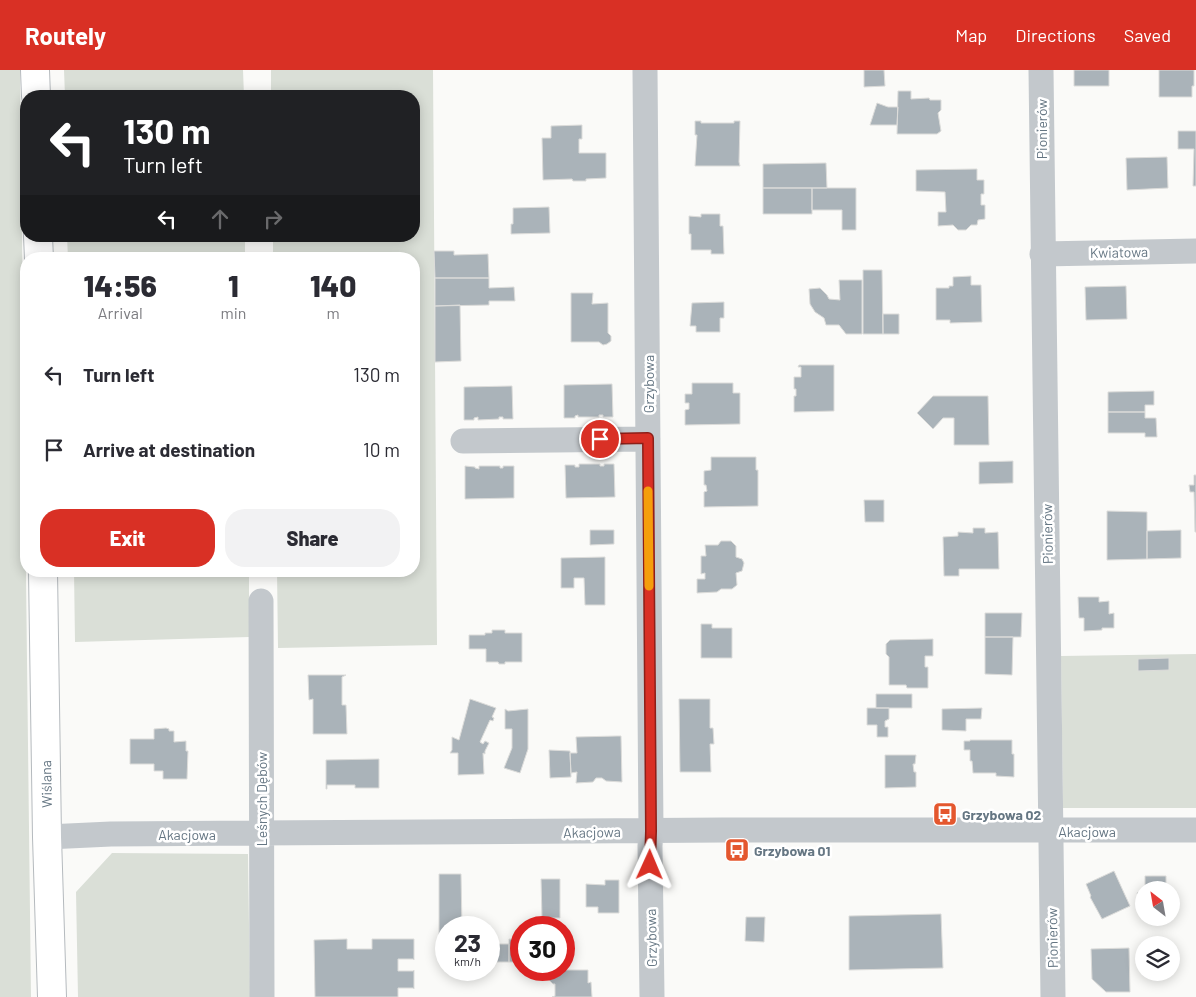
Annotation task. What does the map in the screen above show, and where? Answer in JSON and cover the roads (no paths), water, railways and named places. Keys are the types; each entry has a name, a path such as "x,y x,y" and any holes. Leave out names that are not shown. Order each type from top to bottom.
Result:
{"main road":[{"path":"36,70 36,90"},
{"name":"Wiślana","path":"43,577 47,837 52,997"}],"street":[{"name":"Grzybowa","path":"645,70 652,997"},
{"name":"Pionierów","path":"1041,70 1053,997"},
{"name":"Kwiatowa","path":"1042,254 1196,251"},
{"path":"464,441 648,438"},
{"name":"Leśnych Dębów","path":"261,601 262,997"},
{"name":"Akacjowa","path":"47,837 111,834 1196,830"}],"place":[{"name":"Grzybowa 02","path":"945,814"},
{"name":"Grzybowa 01","path":"737,850"}]}
